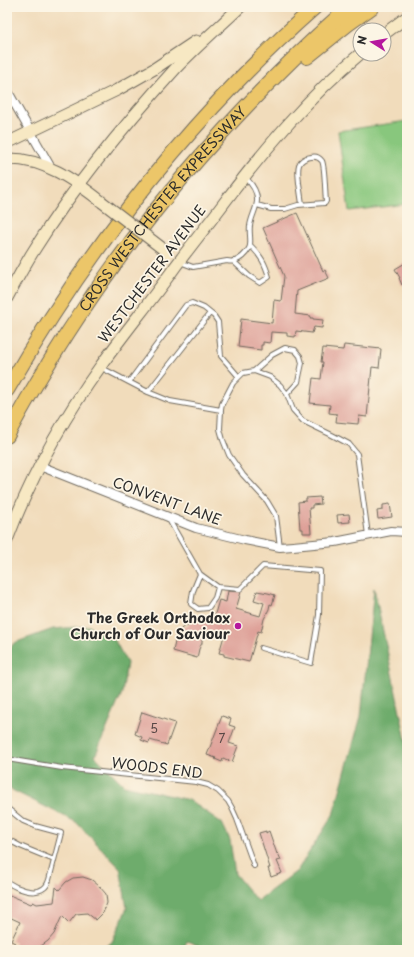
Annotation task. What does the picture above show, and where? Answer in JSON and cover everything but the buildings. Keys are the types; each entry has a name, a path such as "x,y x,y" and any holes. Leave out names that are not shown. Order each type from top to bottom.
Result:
{"highway":[{"name":"CROSS WESTCHESTER EXPRESSWAY","path":"7,436 24,405 80,314 136,236 195,163 248,105 349,7"},
{"path":"248,105 348,24 372,7"},
{"name":"CROSS WESTCHESTER EXPRESSWAY","path":"7,390 52,315 78,277 124,214 156,174 235,85 314,8"},
{"path":"7,385 20,368"},
{"path":"7,446 24,405"}],"main road":[{"path":"7,298 35,248 78,185 127,124 177,67 240,7"},
{"path":"392,28 407,17"},
{"path":"7,143 117,90 160,65 223,23"},
{"name":"WESTCHESTER AVENUE","path":"7,540 40,466 70,412 100,367 245,176 281,132 324,87 352,61"},
{"path":"7,159 29,161 51,168 68,177 179,262"}],"street":[{"path":"7,90 51,168"},
{"name":"CONVENT LANE","path":"40,466 196,528 280,547 335,542 391,531 407,532"}],"lane":[{"path":"257,205 271,209 286,209 302,204 324,203 326,201 324,170 322,161 314,156 305,158 301,161 297,169 302,204"},
{"path":"179,262 193,267 233,261 240,259 250,246 250,227 253,212 257,205 257,198 254,188 245,176"},
{"path":"233,261 249,276 260,283 269,277 266,266 258,253 250,246"},
{"path":"129,382 186,305 192,303 204,308 214,316 218,322 222,356 239,377"},
{"path":"148,392 210,313"},
{"path":"280,547 276,516 267,501 243,475 229,455 220,429 222,404 232,383 243,374 254,371 272,354 285,348 295,350 300,356 302,363 298,382 287,394"},
{"path":"100,367 148,392 170,401 221,410"},
{"path":"254,371 270,377 280,385 287,394 293,410 303,421 349,444 357,454 368,535"},
{"path":"168,517 200,574 218,586 240,589 263,566 320,571 319,615 311,663 261,648"},
{"path":"200,574 193,591 191,604 198,609 208,608 215,598 218,586"},
{"name":"WOODS END","path":"7,759 62,768 188,781 208,785 223,795 232,808 254,866"},
{"path":"7,808 23,820 35,826 62,833 50,880 46,887 39,891 32,891 7,882"},
{"path":"7,839 54,860"}],"green space":[{"path":"407,121 407,204 349,211 338,131"},
{"path":"374,588 407,745 407,950 209,950 187,941 183,950 101,950 112,942 127,908 120,868 76,822 10,789 7,783 7,652 14,643 53,629 89,626 113,637 127,663 122,693 95,756 124,785 189,800 222,823 230,840 235,874 257,901 297,871 333,815 361,716"}],"place":[{"name":"The Greek Orthodox Church of Our Saviour","path":"238,626"}]}
